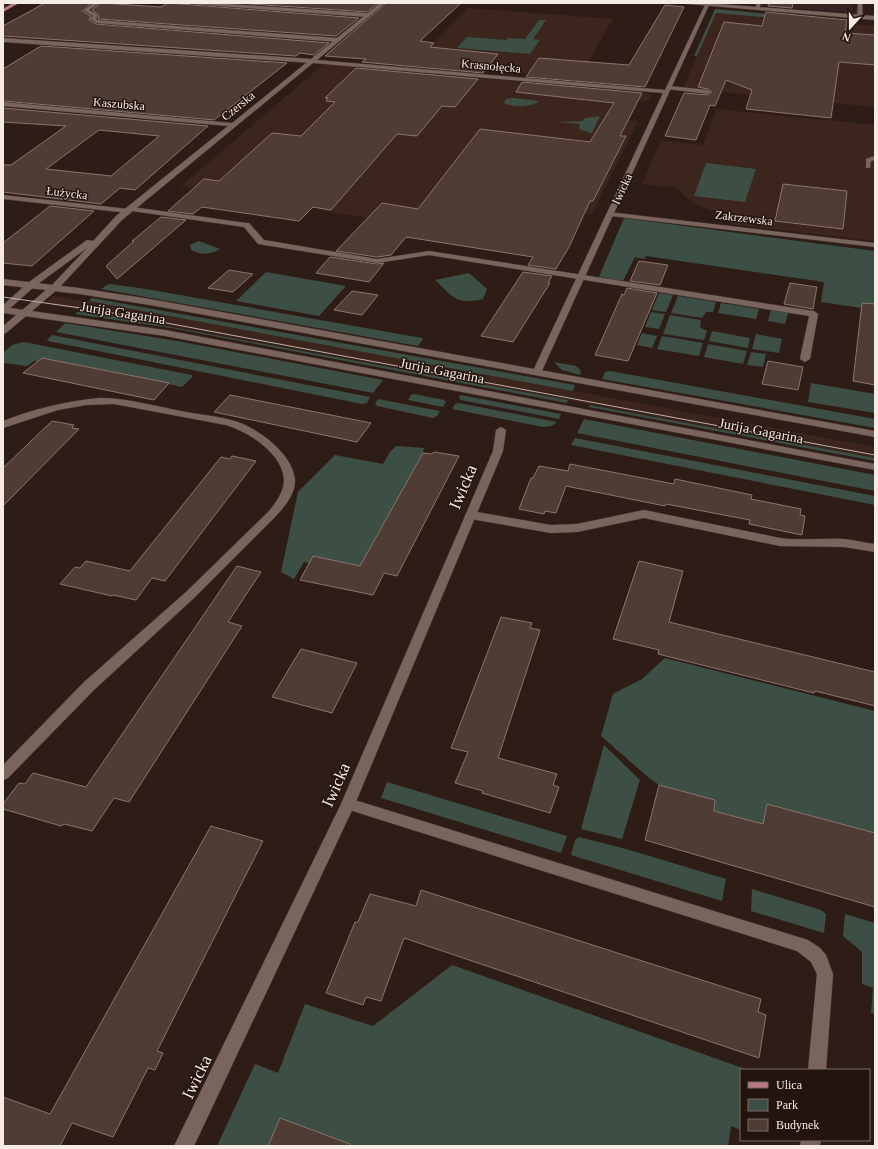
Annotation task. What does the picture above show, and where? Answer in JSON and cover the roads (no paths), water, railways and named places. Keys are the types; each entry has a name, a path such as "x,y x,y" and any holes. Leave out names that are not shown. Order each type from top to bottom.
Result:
{"main road":[{"path":"3,11 17,3"}],"street":[{"path":"98,3 85,10 96,16 93,19 96,21 338,40"},
{"path":"191,3 368,15"},
{"name":"Czerska","path":"3,331 55,287 109,229 130,210 383,3"},
{"path":"688,3 758,6 875,18"},
{"path":"860,3 860,17"},
{"name":"Iwicka","path":"537,372 707,5"},
{"name":"Krasnołęcka","path":"3,40 312,61 708,92"},
{"name":"Kaszubska","path":"3,104 234,125"},
{"path":"868,167 868,160 875,158"},
{"name":"Łużycka","path":"3,197 130,210 246,225 261,242 377,261 429,253 814,314 805,359"},
{"name":"Zakrzewska","path":"610,214 875,245"},
{"name":"Czerska","path":"3,310 32,284 109,229"},
{"name":"Jurija Gagarina","path":"3,282 55,287 150,302 875,434"},
{"name":"Jurija Gagarina","path":"3,310 165,333 875,467"},
{"path":"3,425 49,408 99,401 114,401 237,425 270,446 283,459 289,472 289,484 285,497 280,506 190,595 90,686 3,774"},
{"name":"Iwicka","path":"184,1146 348,804 498,451 501,430"},
{"path":"471,515 551,530 577,528 644,514 780,542 796,544 853,544 875,548"},
{"path":"348,804 802,945 816,955 824,968 825,974 817,1069"}],"tram line":[{"path":"3,297 102,311 875,455"}]}
